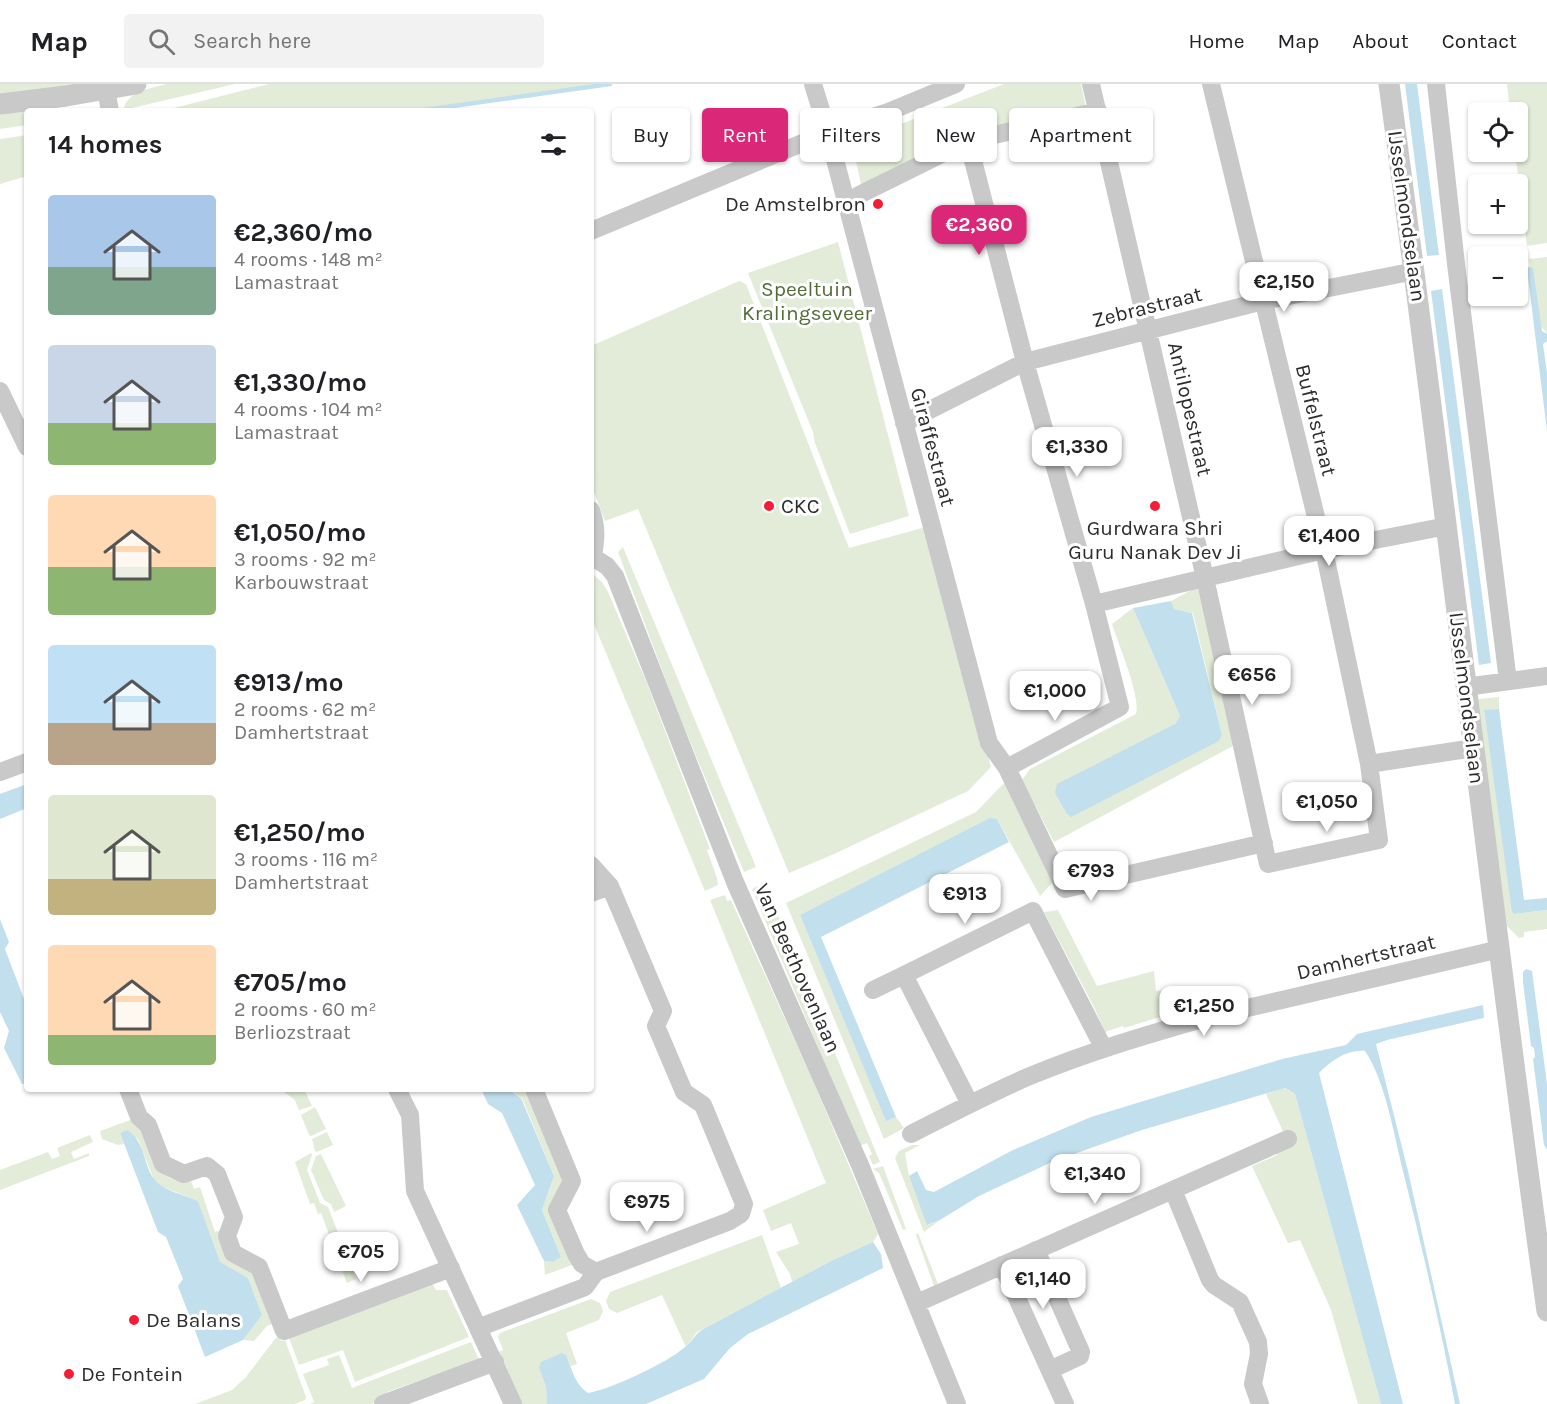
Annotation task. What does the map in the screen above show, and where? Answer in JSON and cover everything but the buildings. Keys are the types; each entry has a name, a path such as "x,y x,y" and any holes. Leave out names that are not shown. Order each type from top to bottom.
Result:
{"street":[{"path":"0,104 108,101 136,84"},
{"name":"Giraffestraat","path":"813,84 820,108"},
{"path":"898,108 956,84"},
{"name":"Antilopestraat","path":"1091,84 1097,108"},
{"name":"Buffelstraat","path":"1211,84 1324,550 1368,764 1379,840 1268,864 1264,843"},
{"name":"IJsselmondselaan","path":"1389,84 1547,1311"},
{"name":"IJsselmondselaan","path":"1436,84 1457,276 1509,681"},
{"path":"594,230 800,145"},
{"name":"Giraffestraat","path":"835,162 989,743 1007,768 1065,889 1264,843"},
{"path":"846,205 859,195 926,162"},
{"path":"973,162 1025,362 1094,604 1120,707 1007,768"},
{"name":"Antilopestraat","path":"1110,162 1264,843"},
{"name":"Zebrastraat","path":"904,423 1025,362 1263,301 1415,272"},
{"path":"0,390 24,441"},
{"path":"594,520 596,527 594,548"},
{"path":"1094,604 1324,550 1447,526"},
{"name":"Van Beethovenlaan","path":"594,557 607,566 615,576 735,882 860,1165 957,1404"},
{"path":"1465,687 1547,676"},
{"path":"1368,764 1474,748"},
{"path":"0,772 24,763"},
{"path":"480,1328 585,1287 596,1272 730,1221 741,1214 744,1204 703,1105 684,1092 656,1026 663,1011 610,886 594,869"},
{"path":"594,892 610,886"},
{"path":"873,990 1033,911 1104,1049"},
{"name":"Damhertstraat","path":"911,1134 1032,1076 1104,1049 1209,1017 1500,949"},
{"path":"904,975 970,1104"},
{"path":"129,1092 139,1117 148,1125 164,1164 184,1174 207,1166 217,1174 234,1217 227,1236 233,1252 259,1267 284,1331 451,1268"},
{"path":"398,1092 410,1115 412,1178 415,1191 513,1404"},
{"path":"535,1092 572,1181 557,1209 582,1264 596,1272"},
{"path":"916,1303 1288,1139"},
{"path":"1173,1190 1210,1280 1240,1302 1258,1342 1259,1354 1252,1384 1260,1404"},
{"path":"1036,1250 1081,1352 1080,1356 1050,1370"},
{"path":"1002,1265 1065,1404"},
{"path":"383,1404 412,1399 495,1362"}],"green space":[{"path":"0,84 99,84 0,98"},
{"path":"166,84 235,84 124,108 129,99 146,89"},
{"path":"269,84 602,84 533,97 447,108 174,108"},
{"path":"1004,84 1081,84 1086,108 1009,108 1009,136 997,140 997,108 942,108"},
{"path":"1507,84 1547,84 1547,243 1527,246 1528,174 1518,174 1516,162 1528,162 1528,102 1509,102"},
{"path":"24,111 24,125 0,129 0,114"},
{"path":"914,119 914,162 937,162 862,189 856,162 902,162 902,124"},
{"path":"24,135 24,177 0,184 0,139"},
{"name":"Speeltuin Kralingseveer","path":"838,242 909,516 850,534 815,443 813,432 748,273"},
{"path":"1547,257 1547,334 1537,321 1529,259"},
{"path":"739,281 746,284 849,548 926,527 991,767 968,791 789,873 638,509 605,521 594,492 594,345"},
{"path":"623,547 756,867 744,872 677,710 618,552"},
{"path":"594,575 602,582 608,592 646,681 710,849 707,850 718,885 705,891 594,624"},
{"path":"1197,587 1225,657 1244,740 1054,842 1022,780 1030,769 1136,714 1137,706 1132,683 1112,624 1133,608 1180,716 1175,724 1219,741 1222,735 1193,613 1173,609 1171,601"},
{"path":"1499,697 1499,709 1484,711 1514,914 1547,910 1547,929 1524,932 1524,937 1519,938 1505,924 1476,704 1479,699"},
{"path":"1005,782 1052,883 1040,896 997,819 800,915 886,1120 896,1117 904,1128 884,1139 786,903 976,812"},
{"path":"758,886 761,891 767,889 880,1162 873,1165 869,1156 872,1154 867,1143 859,1146 752,889"},
{"path":"725,895 727,901 731,900 810,1074 878,1234 873,1242 792,1282 790,1274 776,1252 799,1244 791,1223 771,1231 763,1210 826,1183 710,900"},
{"path":"1058,910 1097,986 1154,971 1156,991 1164,990 1166,1015 1105,1032 1044,912"},
{"path":"1284,1088 1295,1094 1381,1404 1358,1404 1331,1310 1300,1240 1288,1243 1252,1166 1277,1155 1273,1144 1286,1138 1266,1094"},
{"path":"284,1092 305,1092 312,1106 299,1110 295,1100"},
{"path":"513,1092 529,1092 565,1176 551,1206 572,1265 545,1275 544,1261 553,1262 561,1257 542,1210 554,1176 522,1098"},
{"path":"315,1107 326,1129 311,1136 301,1115"},
{"path":"133,1119 144,1127 162,1172 174,1180 190,1178 194,1189 200,1187 215,1232 221,1230 251,1269 274,1323 267,1326 254,1341 243,1340 262,1315 248,1278 220,1263 198,1201 161,1186 154,1180 138,1139 120,1133 124,1144 118,1145 102,1139 100,1131"},
{"path":"327,1132 333,1145 315,1151 312,1139"},
{"path":"90,1135 93,1142 71,1152 74,1159 89,1153 89,1156 0,1190 0,1170 48,1152 52,1159 60,1156 57,1148"},
{"path":"912,1145 920,1145 905,1153 909,1176 928,1225 940,1220 924,1232 895,1158 899,1151"},
{"path":"311,1153 307,1170 320,1203 328,1207 356,1279 347,1283 321,1213 318,1214 314,1203 310,1204 295,1162"},
{"path":"321,1154 346,1206 334,1212 331,1204 324,1200 311,1170 316,1156"},
{"path":"883,1166 906,1229 903,1230 879,1173 873,1169"},
{"path":"918,1233 938,1284 934,1286 916,1235"},
{"path":"762,1235 781,1288 697,1332 686,1347 662,1295 617,1313 609,1309 606,1301 610,1292"},
{"path":"432,1283 436,1290 447,1290 469,1337 355,1382 343,1350 299,1365 289,1338"},
{"path":"591,1299 600,1303 603,1311 599,1320 566,1333 577,1364 571,1366 566,1355 539,1368 546,1387 547,1404 520,1404 498,1352 503,1350 498,1337 500,1333"},
{"path":"279,1336 281,1341 285,1340 306,1397 305,1400 295,1404 195,1404 232,1390 246,1377"},
{"path":"471,1342 480,1362 436,1379 429,1377 387,1392 383,1399 371,1404 310,1404 314,1402 303,1374 329,1365 327,1359 339,1355 352,1388"}],"water":[{"path":"1405,84 1417,84 1439,255 1427,256"},
{"path":"1528,267 1533,268 1542,331 1547,334 1547,341 1543,344 1547,373 1547,431"},
{"path":"1442,289 1491,663 1479,665 1431,291"},
{"path":"1171,601 1174,609 1192,613 1222,735 1219,741 1071,817 1055,793 1057,784 1175,724 1180,716 1133,608"},
{"path":"1499,709 1524,900 1547,898 1547,910 1514,914 1512,912 1484,710"},
{"path":"24,785 24,809 0,819 0,794"},
{"path":"990,818 997,819 1009,842 821,937 896,1117 886,1121 800,915"},
{"path":"0,919 9,942 5,949 24,999 24,1084 22,1084 4,1048 9,1031 0,1012"},
{"path":"1526,969 1532,971 1547,1084 1547,1150 1544,1145 1533,1059 1535,1057 1534,1048 1531,1046 1523,982 1523,972"},
{"path":"1483,1005 1484,1018 1376,1044 1408,1171 1460,1404 1455,1404 1430,1283 1387,1105 1378,1076 1365,1051 1352,1052 1340,1057 1319,1073 1403,1404 1381,1404 1295,1094 1285,1088 1142,1130 1054,1161 979,1196 940,1220 927,1225 909,1176 917,1171 926,1190 934,1192 1013,1150 1091,1117 1282,1059 1346,1045 1357,1034"},
{"path":"482,1092 512,1092 521,1098 554,1176 542,1210 561,1257 553,1262 544,1261 517,1205 535,1185 502,1113 488,1104"},
{"path":"128,1130 139,1143 148,1168 158,1184 198,1201 220,1262 248,1278 262,1315 243,1340 205,1357 178,1286 183,1279 166,1237 158,1232 120,1133"},
{"path":"873,1242 881,1254 883,1268 748,1334 730,1348 704,1379 646,1404 547,1404 546,1387 539,1368 541,1362 562,1353 566,1355 576,1380 583,1389 588,1393 598,1391 665,1360 685,1347 705,1328 833,1260"}],"waterway":[{"path":"438,108 610,84"}],"place":[{"name":"De Amstelbron","path":"878,204"},
{"name":"CKC","path":"769,506"},
{"name":"Gurdwara Shri Guru Nanak Dev Ji","path":"1155,506"},
{"name":"De Balans","path":"134,1320"},
{"name":"De Fontein","path":"69,1374"}]}
